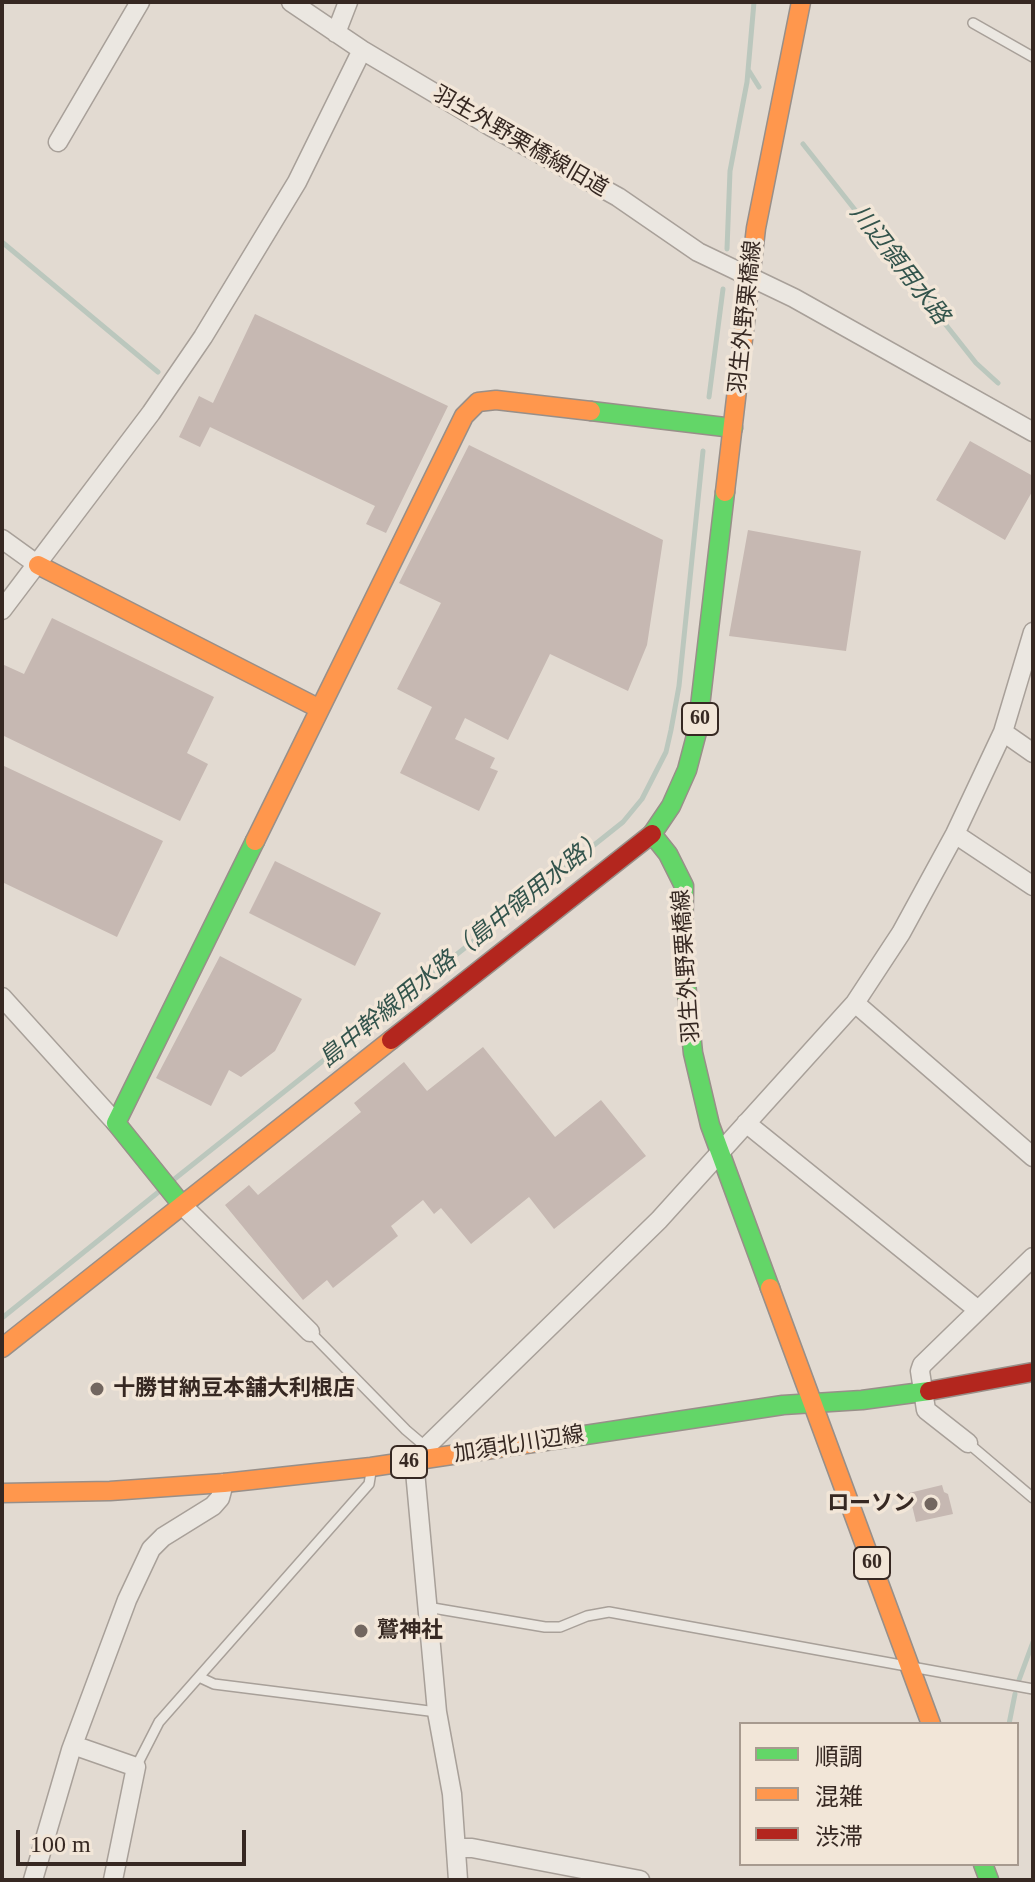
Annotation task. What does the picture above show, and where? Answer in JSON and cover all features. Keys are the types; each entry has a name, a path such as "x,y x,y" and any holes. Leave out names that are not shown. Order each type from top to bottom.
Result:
{"main road":[{"name":"羽生外野栗橋線","path":"801,2 756,228 697,732 687,770 671,806 652,834 673,862 684,886 683,953 691,1040 704,1101 720,1153 930,1722"},
{"path":"182,1205 116,1123 464,416 478,402 496,400 733,428"},
{"path":"38,565 318,708"},
{"path":"2,1348 652,834"},
{"name":"加須北川辺線","path":"2,1493 110,1491 224,1483 371,1467 421,1454 473,1452 783,1405 922,1392 1033,1372"}],"street":[{"path":"58,142 140,2"},
{"name":"羽生外野栗橋線旧道","path":"291,2 362,50 618,197 698,252 794,298 1033,432"},
{"path":"336,33 348,2"},
{"path":"2,610 151,413 203,337 297,182 362,50"},
{"path":"2,539 38,565"},
{"path":"458,1880 452,1794 437,1712 415,1471 421,1454 659,1220 855,1003 901,933 955,834 1003,732 1031,643"},
{"path":"1003,732 1033,753"},
{"path":"955,834 1033,886"},
{"path":"2,997 116,1123"},
{"path":"855,1003 1033,1157"},
{"path":"746,1123 978,1310"},
{"path":"182,1205 310,1332"},
{"path":"968,1443 929,1415 922,1392 922,1365 1033,1257"},
{"path":"460,1416 461,1429 473,1452"},
{"path":"33,1880 73,1745 127,1600 151,1549 163,1537 213,1506 220,1498 224,1483"},
{"path":"73,1745 136,1767 113,1880"},
{"path":"457,1848 640,1880"}],"lane":[{"path":"973,23 1033,57"},
{"path":"310,1332 406,1430 421,1454"},
{"path":"968,1443 1033,1498"},
{"path":"136,1767 159,1722 369,1484 371,1467"},
{"path":"427,1607 545,1627 560,1627 587,1616 609,1612 1033,1689"},
{"path":"199,1677 214,1684 437,1712"}],"building":[{"path":"255,314 448,406 386,533 366,524 375,506 210,427 200,447 179,437 199,396 213,403"},
{"path":"970,441 1033,476 1033,490 1005,540 936,500"},
{"path":"469,445 663,540 647,645 628,691 550,654 508,740 465,718 455,739 495,758 490,768 498,771 479,811 400,773 432,707 397,689 441,603 399,583"},
{"path":"748,530 861,551 846,651 729,636"},
{"path":"52,618 214,697 187,753 208,764 180,821 2,735 2,664 24,674"},
{"path":"2,765 163,841 117,937 2,882"},
{"path":"275,861 381,913 355,966 249,913"},
{"path":"220,956 302,999 275,1051 241,1077 229,1070 211,1106 156,1078"},
{"path":"483,1047 555,1137 601,1100 646,1156 554,1229 529,1197 471,1244 441,1208 434,1214 423,1200 391,1226 398,1236 333,1288 327,1280 303,1300 225,1205 249,1185 258,1195 361,1112 354,1103 404,1062 427,1091"},
{"name":"ローソン","path":"942,1485 948,1494 953,1514 916,1522 909,1493"}],"waterway":[{"name":"島中幹線用水路（島中領用水路）","path":"727,249 730,171 747,82 754,2"},
{"name":"川辺領用水路","path":"749,71 759,87"},
{"name":"川辺領用水路","path":"803,144 976,363 998,383"},
{"path":"2,242 158,372"},
{"name":"島中幹線用水路（島中領用水路）","path":"709,397 723,289"},
{"name":"島中幹線用水路（島中領用水路）","path":"172,1181 623,822 642,799 666,752 679,686 703,451"},
{"name":"島中幹線用水路（島中領用水路）","path":"2,1318 161,1190"},
{"path":"1019,1680 1033,1642"},
{"path":"1009,1722 1015,1694"}],"traffic: fast":[{"path":"591,411 733,428"},
{"path":"725,492 697,732 687,770 671,806 652,834 668,854 684,886 683,953 693,1053 710,1125 770,1288"},
{"path":"182,1205 116,1123 255,841"},
{"path":"539,1442 783,1405 862,1400 929,1391"},
{"path":"984,1866 989,1880"}],"traffic: slow":[{"path":"725,492 756,228 801,2"},
{"path":"255,841 464,416 478,402 496,400 591,411"},
{"path":"38,565 318,708"},
{"path":"2,1348 391,1040"},
{"path":"770,1288 930,1722"},
{"path":"2,1493 110,1491 224,1483 371,1467 539,1442"}],"traffic: jam":[{"path":"391,1040 652,834"},
{"path":"929,1391 1033,1372"}],"place":[{"name":"十勝甘納豆本舗大利根店","path":"97,1389"},
{"name":"ローソン","path":"931,1504"},
{"name":"鷲神社","path":"361,1631"}]}
